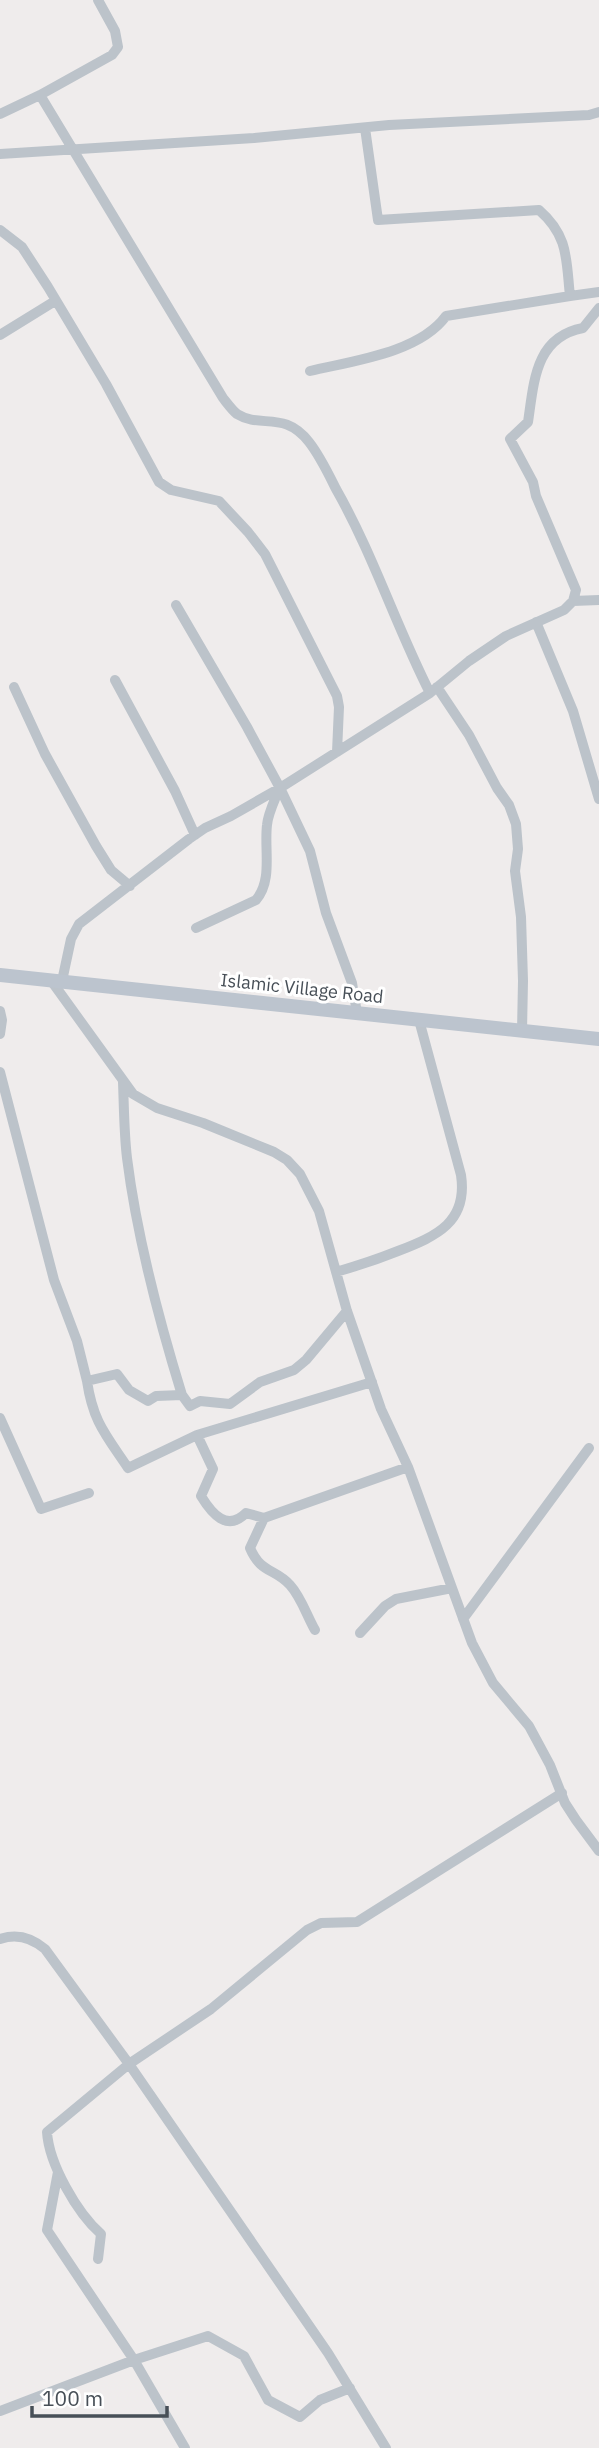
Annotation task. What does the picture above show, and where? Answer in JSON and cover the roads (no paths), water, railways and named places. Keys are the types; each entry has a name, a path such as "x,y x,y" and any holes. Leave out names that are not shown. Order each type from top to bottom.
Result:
{"street":[{"path":"0,114 112,55 118,47 115,31 98,0"},
{"path":"40,95 223,398 236,413 247,418 281,422 298,430 310,443 352,518 410,653 434,690 469,735 509,805 516,824 518,849 515,871 521,917 522,1031"},
{"path":"0,154 589,115 599,112"},
{"path":"365,128 378,220 539,210 563,241 570,296"},
{"path":"0,230 22,247 106,384 159,482 184,494 219,501 265,554 337,696 337,752"},
{"path":"310,371 389,352 437,328 446,316 599,292"},
{"path":"0,335 55,301"},
{"path":"599,308 583,328 557,337 536,369 528,422 510,439 533,482 536,496 576,590 573,601 564,610 506,636 469,661 434,690 280,788 195,835 79,924 56,980 133,1094 157,1108 225,1131 274,1152 287,1160 300,1174 319,1211 347,1311 372,1382 408,1467 472,1643 494,1683 529,1726 576,1821 599,1851"},
{"path":"573,601 599,600"},
{"path":"176,604 280,788 310,851 326,913 352,983 357,1013"},
{"path":"536,622 573,710 599,799"},
{"path":"115,680 175,791 195,835"},
{"path":"14,687 45,754 96,846 111,870 130,886"},
{"path":"196,928 256,900 261,894 267,856 267,824 280,788"},
{"name":"Islamic Village Road","path":"0,975 599,1040"},
{"path":"0,1012 0,1034"},
{"path":"335,1272 427,1240 449,1224 461,1201 461,1175 419,1020"},
{"path":"0,1072 51,1270 77,1341 91,1408 128,1468 197,1436 372,1382"},
{"path":"122,1081 127,1156 139,1234 182,1395 190,1406 201,1401 230,1404 260,1382 294,1370 306,1360 347,1311"},
{"path":"87,1381 117,1374 129,1390 148,1401 156,1396 182,1395"},
{"path":"0,1418 41,1509 89,1493"},
{"path":"197,1436 213,1469 201,1496 218,1518 229,1522 240,1519 246,1513 264,1518 408,1467"},
{"path":"463,1619 589,1448"},
{"path":"264,1518 250,1548 255,1560 289,1584 314,1630"},
{"path":"360,1633 385,1606 396,1599 452,1588"},
{"path":"98,2259 100,2234 91,2225 58,2172 47,2132 129,2064 211,2009 307,1930 321,1923 357,1922 562,1794"},
{"path":"0,1939 23,1937 45,1949 129,2064 328,2353 386,2448"},
{"path":"58,2172 47,2230 134,2360 185,2448"},
{"path":"0,2411 134,2360 208,2336 244,2356 268,2400 300,2417 320,2400 349,2388"}]}
